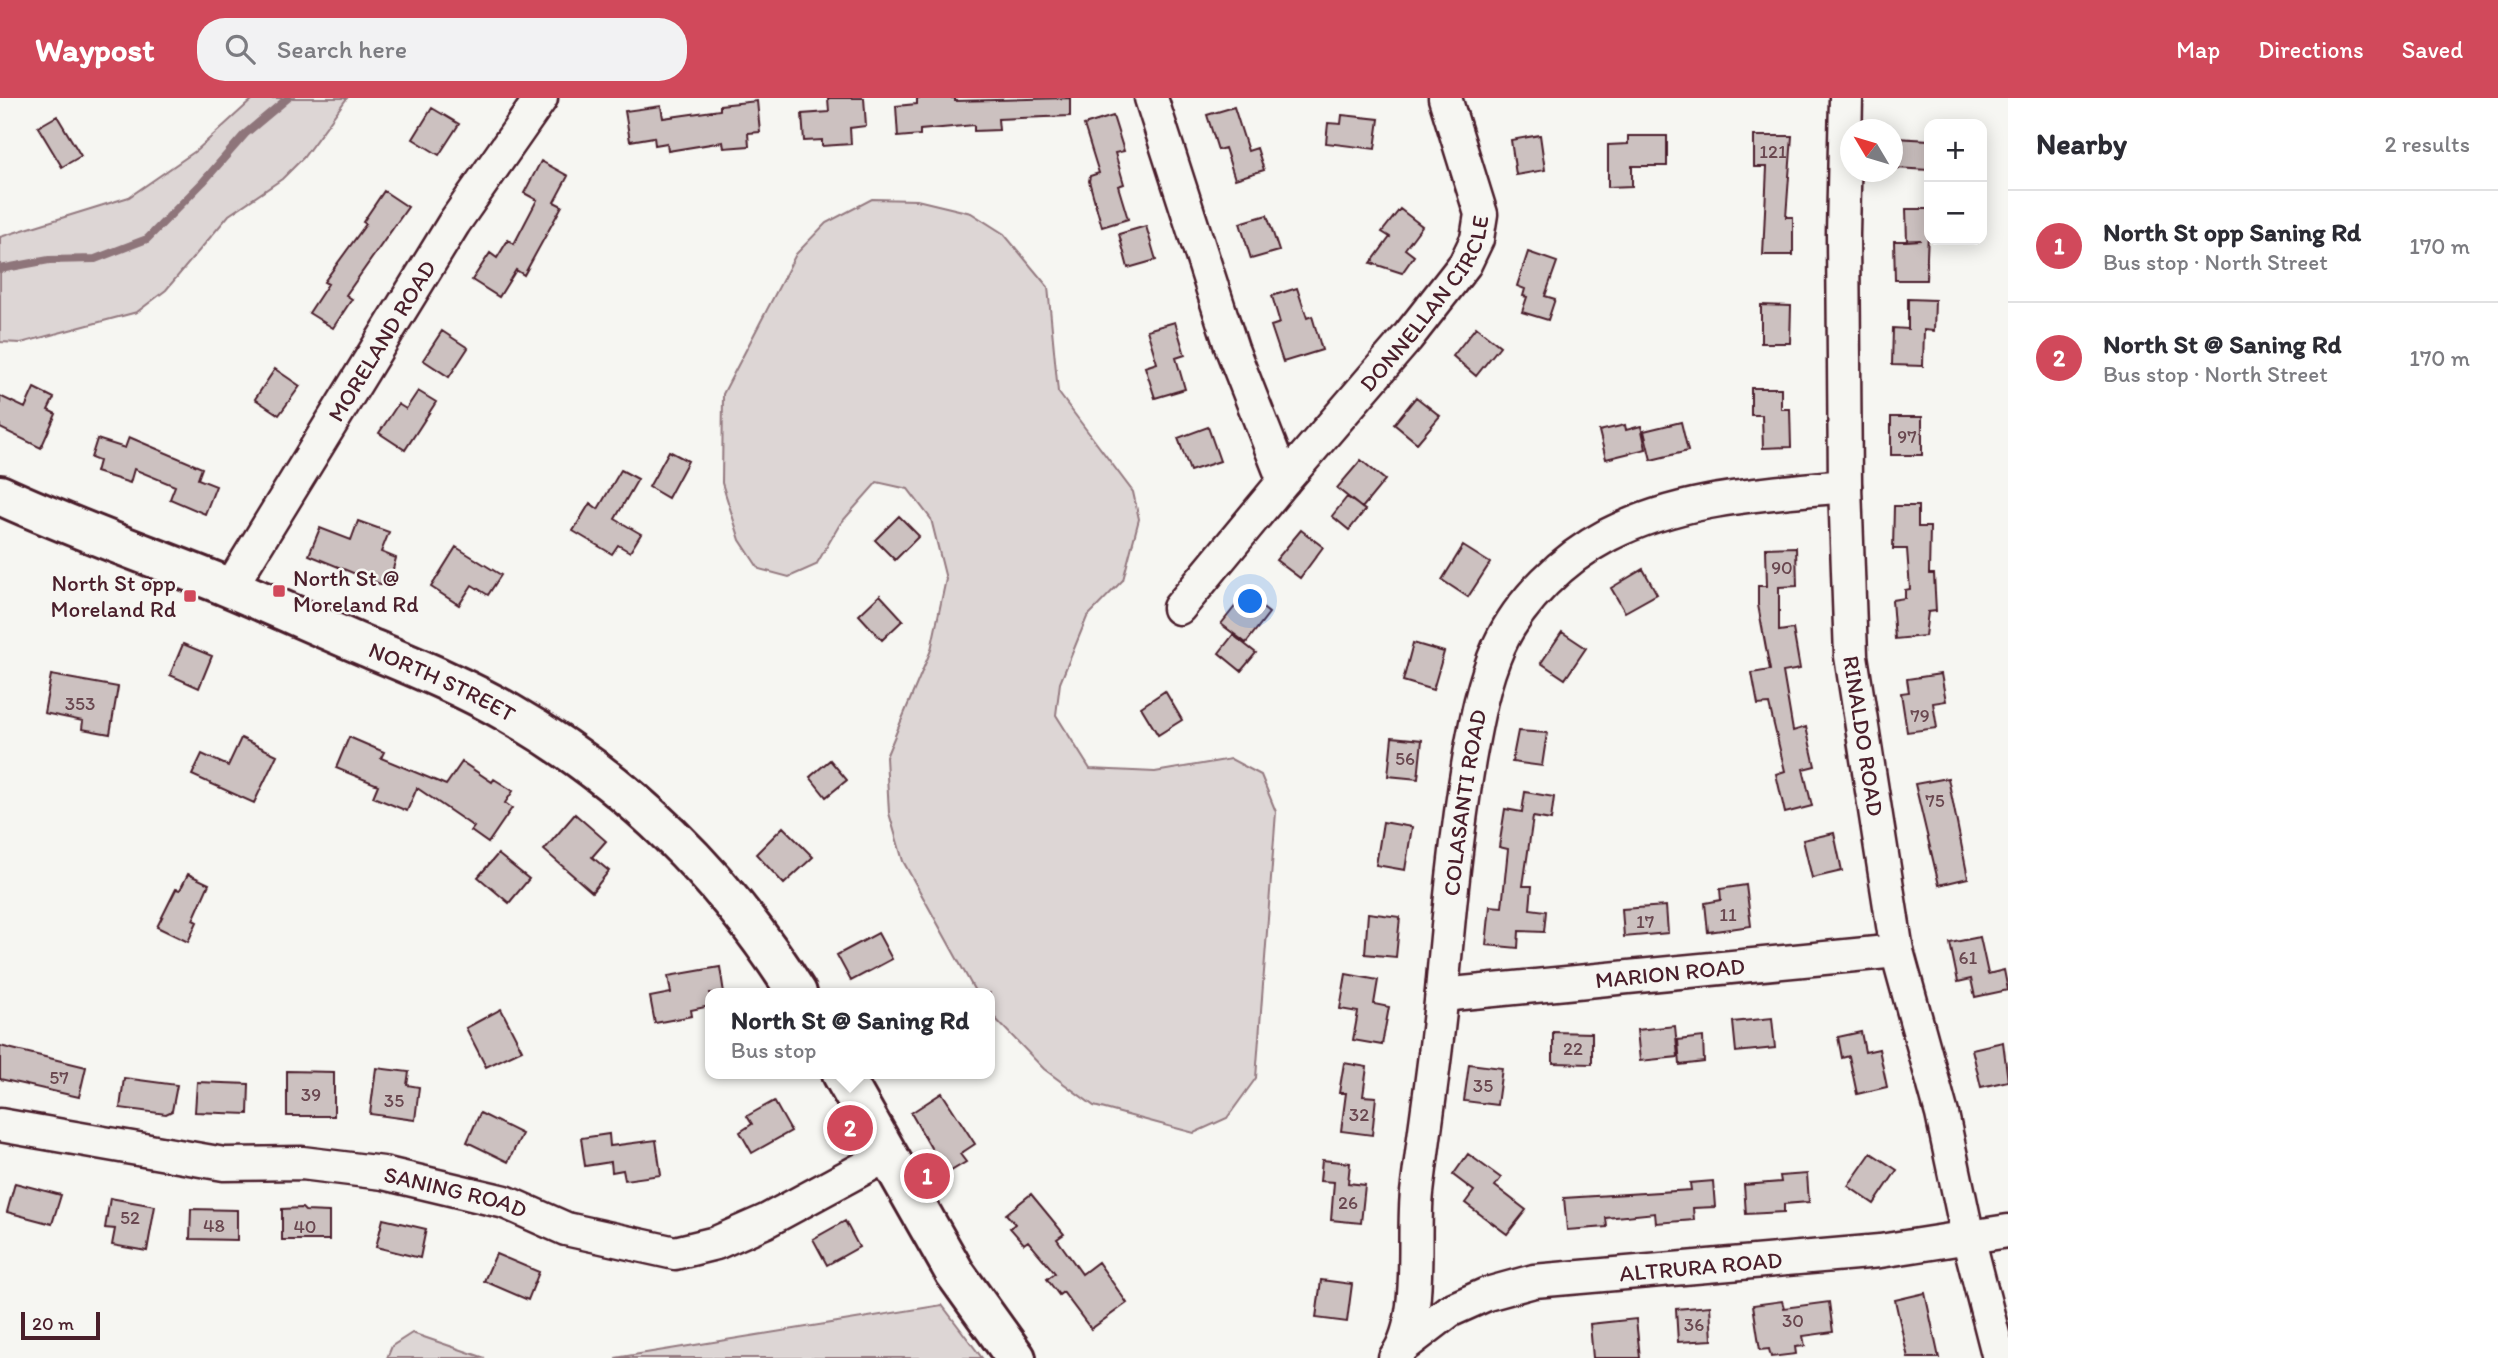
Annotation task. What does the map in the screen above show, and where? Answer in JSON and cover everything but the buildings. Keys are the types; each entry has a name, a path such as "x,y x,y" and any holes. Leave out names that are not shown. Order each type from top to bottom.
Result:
{"street":[{"name":"MORELAND ROAD","path":"230,588 454,223 541,98"},
{"path":"1151,98 1232,349 1284,481"},
{"name":"DONNELLAN CIRCLE","path":"1179,608 1407,338 1465,264 1477,239 1481,214 1445,98"},
{"name":"RINALDO ROAD","path":"1846,98 1843,234 1845,486 1851,656 1897,951 1942,1114 1968,1237 1999,1358"},
{"name":"COLASANTI ROAD","path":"1401,1351 1413,1301 1416,1206 1442,995 1461,808 1479,704 1500,644 1532,596 1568,561 1607,535 1650,516 1719,499 1845,486"},
{"name":"NORTH STREET","path":"0,495 230,588 454,684 507,712 569,751 632,799 705,870 741,914 793,988"},
{"name":"MARION ROAD","path":"1442,995 1897,951"},
{"path":"845,1079 886,1156 955,1273 1016,1358"},
{"name":"SANING ROAD","path":"0,1125 224,1164 302,1163 383,1173 505,1202 566,1229 675,1253 716,1243 766,1221 886,1156"},
{"name":"ALTRURA ROAD","path":"1401,1351 1449,1311 1487,1294 1534,1281 1880,1251 2008,1231"}],"shaded area":[{"path":"254,98 347,98 303,158 282,179 229,215 166,290 137,312 21,343 0,342 0,237 129,197 197,150"},
{"path":"872,199 917,200 971,213 1004,234 1048,287 1058,392 1133,492 1139,519 1123,580 1087,617 1060,683 1056,715 1090,769 1155,772 1231,759 1261,775 1276,812 1256,1078 1227,1118 1194,1133 1094,1106 1044,1069 995,1018 995,988 973,988 903,861 889,813 886,757 931,650 946,579 931,519 908,489 877,482 840,524 816,565 789,577 759,569 740,540 722,483 723,394 796,254 826,223"},
{"path":"942,1305 982,1358 615,1358"},
{"path":"412,1333 485,1358 387,1358 392,1346"}],"waterway":[{"path":"0,269 49,260 95,259 147,239 245,134 288,98"}],"place":[{"name":"North St @ Moreland Rd","path":"279,591"},
{"name":"North St opp Moreland Rd","path":"190,596"},
{"name":"North St @ Saning Rd","path":"850,1128"},
{"name":"North St opp Saning Rd","path":"927,1176"}]}
